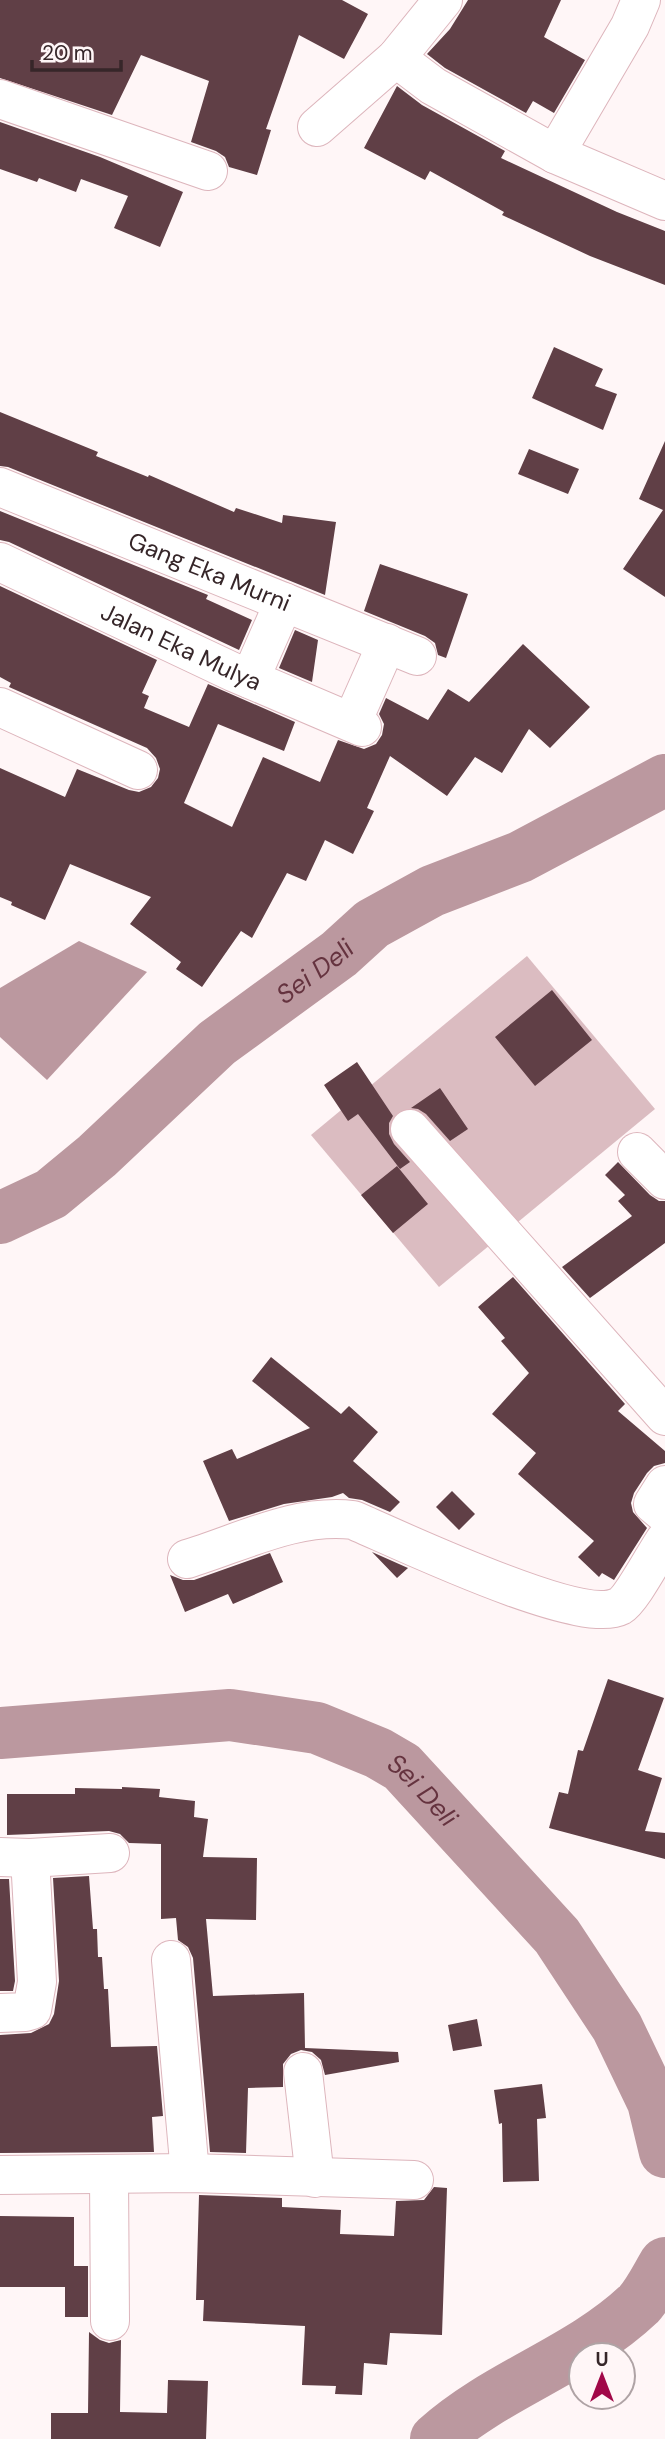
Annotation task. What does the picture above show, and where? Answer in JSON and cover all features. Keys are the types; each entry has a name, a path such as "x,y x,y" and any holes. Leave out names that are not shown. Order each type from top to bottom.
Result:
{"street":[{"path":"317,127 396,58 443,0"},
{"path":"555,154 629,26 641,0"},
{"path":"396,58 433,86 555,154 665,201"},
{"path":"0,99 208,171"},
{"name":"Gang Eka Murni","path":"0,487 402,650 357,725"},
{"name":"Jalan Eka Mulya","path":"0,562 250,679 357,725"},
{"path":"250,679 284,602"},
{"path":"0,707 138,770"},
{"path":"410,1129 665,1416"},
{"path":"637,1152 665,1180"},
{"path":"187,1559 288,1526 337,1518 353,1520 505,1585 583,1608 609,1609 627,1601 665,1540"},
{"path":"0,2013 32,2010 37,1982 15,1857 110,1853"},
{"path":"171,1960 190,2174"},
{"path":"303,2072 315,2178"},
{"path":"0,2175 190,2174 414,2180"},
{"path":"108,2176 110,2321"}],"shaded area":[{"path":"79,941 147,972 47,1080 0,1037 0,988"},
{"path":"527,956 655,1109 439,1287 311,1135"}],"building":[{"path":"0,0 342,0 368,14 344,59 299,35 266,129 271,130 257,175 229,167 225,157 216,151 191,142 209,81 141,55 112,115 0,78"},
{"path":"468,0 561,0 544,37 585,60 554,113 533,101 526,113 445,68 427,54 450,29"},
{"path":"397,86 422,105 505,151 501,158 617,212 665,231 665,285 590,256 502,215 504,212 430,171 425,180 364,148"},
{"path":"0,122 100,157 183,192 160,247 114,228 128,196 81,179 76,192 39,178 37,182 0,169"},
{"path":"554,347 603,369 595,386 617,394 603,430 532,398"},
{"path":"0,412 98,452 96,456 148,477 149,475 234,512 236,508 282,523 283,515 336,522 325,595 0,466"},
{"path":"665,441 665,597 623,569 663,510 639,499"},
{"path":"529,449 579,469 568,494 518,474"},
{"path":"0,511 208,595 206,599 252,620 239,650 0,540"},
{"path":"380,564 468,594 446,658 438,655 435,643 425,636 364,611"},
{"path":"0,586 157,660 142,693 149,696 144,708 189,727 208,684 295,722 284,751 218,724 184,803 232,827 263,757 320,782 338,740 364,749 376,744 382,735 384,724 379,714 386,698 428,720 448,689 469,702 523,644 590,707 550,748 529,729 502,773 475,757 447,796 390,756 367,808 374,811 353,854 325,840 306,881 287,873 252,938 241,931 202,987 176,969 181,962 130,924 151,897 70,864 45,920 11,905 12,902 0,897 0,768 65,797 77,769 139,792 151,787 158,778 160,769 156,758 147,748 9,687 11,683 0,677"},
{"path":"295,630 318,640 312,682 279,668"},
{"path":"552,990 592,1040 535,1086 495,1037"},
{"path":"357,1062 393,1116 389,1123 389,1134 410,1162 400,1169 358,1114 348,1121 324,1085"},
{"path":"440,1088 468,1129 450,1141 426,1114 411,1108"},
{"path":"618,1162 650,1195 659,1201 665,1201 665,1243 590,1298 562,1267 632,1216 618,1201 625,1195 605,1175"},
{"path":"397,1166 428,1204 393,1233 361,1195"},
{"path":"513,1277 625,1404 618,1411 665,1451 665,1463 654,1466 634,1493 631,1503 633,1512 647,1528 614,1580 602,1573 599,1577 578,1557 594,1541 518,1474 536,1453 492,1414 529,1373 501,1341 505,1338 478,1307"},
{"path":"271,1357 341,1414 349,1406 378,1432 353,1461 400,1502 390,1512 362,1500 349,1498 343,1493 284,1504 229,1521 203,1461 232,1449 237,1459 310,1428 252,1381"},
{"path":"452,1491 475,1514 459,1530 436,1507"},
{"path":"372,1552 408,1568 397,1578"},
{"path":"270,1553 283,1582 233,1604 228,1594 185,1612 170,1575 183,1580 194,1580"},
{"path":"608,1679 664,1698 638,1770 662,1778 645,1831 665,1833 665,1859 549,1828 559,1792 568,1794 578,1750 583,1751"},
{"path":"75,1788 160,1789 159,1797 195,1801 194,1817 208,1819 203,1857 257,1858 256,1920 206,1919 213,1996 304,1993 305,2048 398,2052 399,2062 325,2075 321,2060 312,2052 301,2050 291,2054 283,2064 283,2087 248,2088 246,2153 210,2152 193,1958 188,1947 178,1940 176,1918 161,1919 161,1844 129,1843 120,1834 109,1831 7,1835 7,1794 75,1794"},
{"path":"89,1876 93,1929 97,1929 98,1957 102,1957 104,1989 108,1989 111,2047 157,2046 163,2116 152,2117 154,2152 0,2153 0,2035 31,2033 49,2024 54,2014 59,1981 53,1878"},
{"path":"0,1879 9,1879 15,1981 13,1991 0,1991"},
{"path":"477,2019 482,2046 453,2051 448,2025"},
{"path":"542,2084 546,2118 537,2119 539,2181 503,2182 502,2123 499,2124 494,2090"},
{"path":"434,2187 447,2188 442,2335 390,2333 387,2365 364,2363 362,2395 335,2394 336,2386 302,2385 305,2326 203,2321 204,2300 196,2300 199,2195 282,2198 282,2207 341,2210 340,2234 394,2236 396,2201 424,2200"},
{"path":"0,2216 74,2217 74,2266 88,2266 88,2317 65,2317 65,2287 0,2287"},
{"path":"89,2332 109,2343 121,2340 120,2412 167,2413 168,2380 208,2381 206,2439 51,2439 51,2413 88,2413"}],"waterway":[{"name":"Sei Deli","path":"0,1218 51,1194 97,1156 217,1043 339,954 372,924 432,891 520,857 665,780"},
{"name":"Sei Deli","path":"0,1733 230,1715 317,1728 378,1753 402,1767 557,1936 617,2027 653,2102 665,2152"},
{"name":"Sei Deli","path":"436,2439 485,2403 616,2324 643,2300 665,2263"}]}
